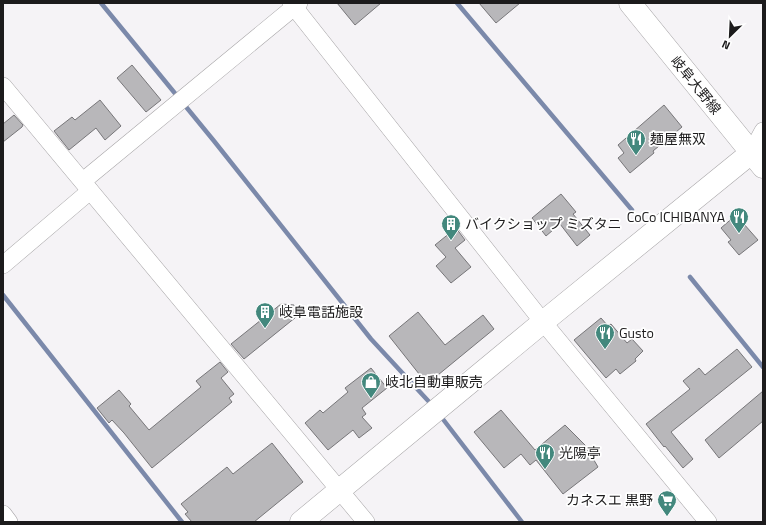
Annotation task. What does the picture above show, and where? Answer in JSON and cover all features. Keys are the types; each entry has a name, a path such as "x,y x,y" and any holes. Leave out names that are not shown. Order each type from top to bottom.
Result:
{"street":[{"name":"岐阜大野線","path":"630,3 757,160"},
{"path":"3,265 86,186 295,4 543,322 708,522"},
{"path":"3,86 366,522"},
{"path":"301,522 543,322 757,160 763,131"},
{"path":"3,514 9,522"}],"building":[{"path":"337,3 381,3 355,25"},
{"path":"479,3 520,3 496,23"},
{"path":"132,65 161,100 146,112 117,78"},
{"path":"100,100 121,126 105,140 96,128 69,150 54,131 72,117 75,120"},
{"path":"664,105 682,127 653,151 654,153 630,173 618,158 624,153 618,145"},
{"path":"14,115 23,125 3,142 3,124"},
{"path":"561,194 576,212 573,214 590,235 577,246 560,224 546,236 532,218"},
{"name":"CoCo ICHIBANYA","path":"736,215 758,240 739,255 728,242 731,240 721,228"},
{"path":"456,228 465,240 455,248 471,267 451,283 436,266 446,257 435,245"},
{"name":"岐阜電話施設","path":"281,304 294,305 301,313 244,359 231,344"},
{"path":"418,312 445,345 483,315 494,329 427,384 389,336"},
{"name":"Gusto","path":"601,318 608,326 611,324 627,343 632,339 643,351 635,359 636,361 620,374 616,369 606,378 574,340"},
{"path":"737,349 752,367 671,432 693,459 683,468 646,424 690,389 683,381 699,368 705,375"},
{"path":"220,362 228,372 221,378 234,394 229,398 232,402 152,468 124,433 112,420 109,423 97,408 119,390 131,404 129,406 149,430 201,387 196,381"},
{"path":"371,368 387,388 362,408 366,414 362,417 372,428 359,438 353,430 328,450 305,423 320,410 323,413 348,392 345,388"},
{"path":"763,391 763,421 719,458 705,440"},
{"path":"501,410 535,450 565,425 585,445 598,467 563,494 536,460 530,465 521,454 504,468 474,432"},
{"path":"272,443 303,482 254,522 192,522 185,514 188,512 181,504 227,467 233,474"}],"waterway":[{"path":"101,3 214,141 371,339 432,405"},
{"path":"457,3 632,210"},
{"path":"690,277 763,367"},
{"path":"3,295 182,522"},
{"path":"439,414 522,522"}],"place":[{"name":"麺屋無双","path":"636,156"},
{"name":"CoCo ICHIBANYA","path":"739,234"},
{"name":"バイクショップ ミズタニ","path":"451,241"},
{"name":"岐阜電話施設","path":"265,329"},
{"name":"Gusto","path":"605,350"},
{"name":"岐北自動車販売","path":"371,399"},
{"name":"光陽亭","path":"545,470"},
{"name":"カネスエ 黒野","path":"667,517"}]}
